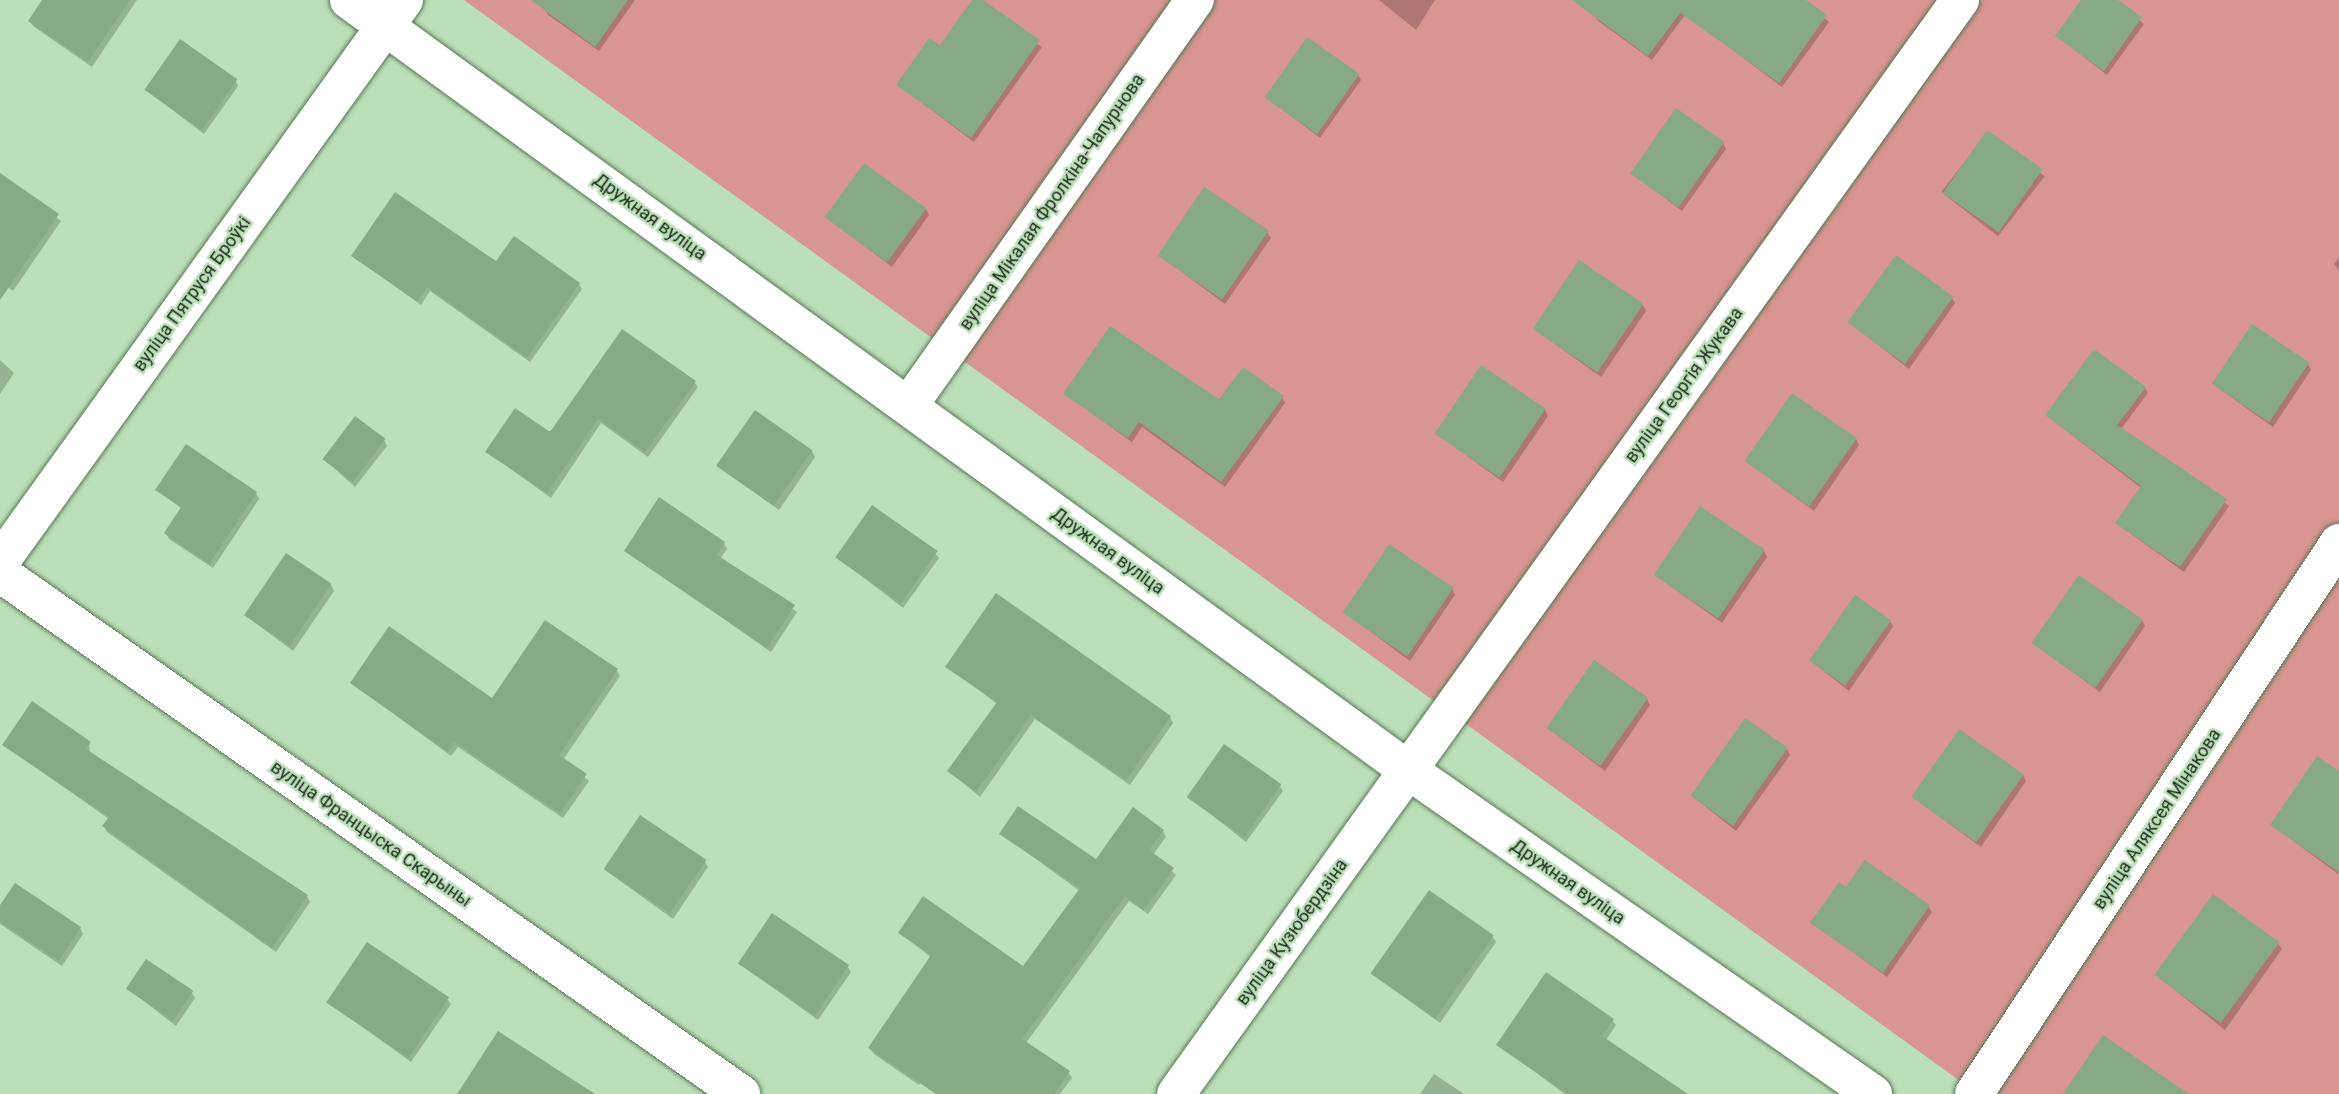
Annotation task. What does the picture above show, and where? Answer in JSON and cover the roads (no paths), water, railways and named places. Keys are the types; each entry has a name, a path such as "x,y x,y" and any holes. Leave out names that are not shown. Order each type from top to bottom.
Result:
{"street":[{"name":"Дружная вуліца","path":"349,0 394,13 909,405 1408,770 1873,1094"},
{"name":"вуліца Мікалая Фролкіна-Чапурнова","path":"909,405 1195,0"},
{"name":"вуліца Георгія Жукава","path":"1408,770 1960,0"},
{"name":"вуліца Пятруся Броўкі","path":"0,562 394,13"},
{"name":"вуліца Аляксея Мінакова","path":"1974,1094 2339,543"},
{"name":"вуліца Францыска Скарыны","path":"0,573 741,1094"},
{"name":"вуліца Кузюбердзіна","path":"1176,1094 1408,770"}]}
